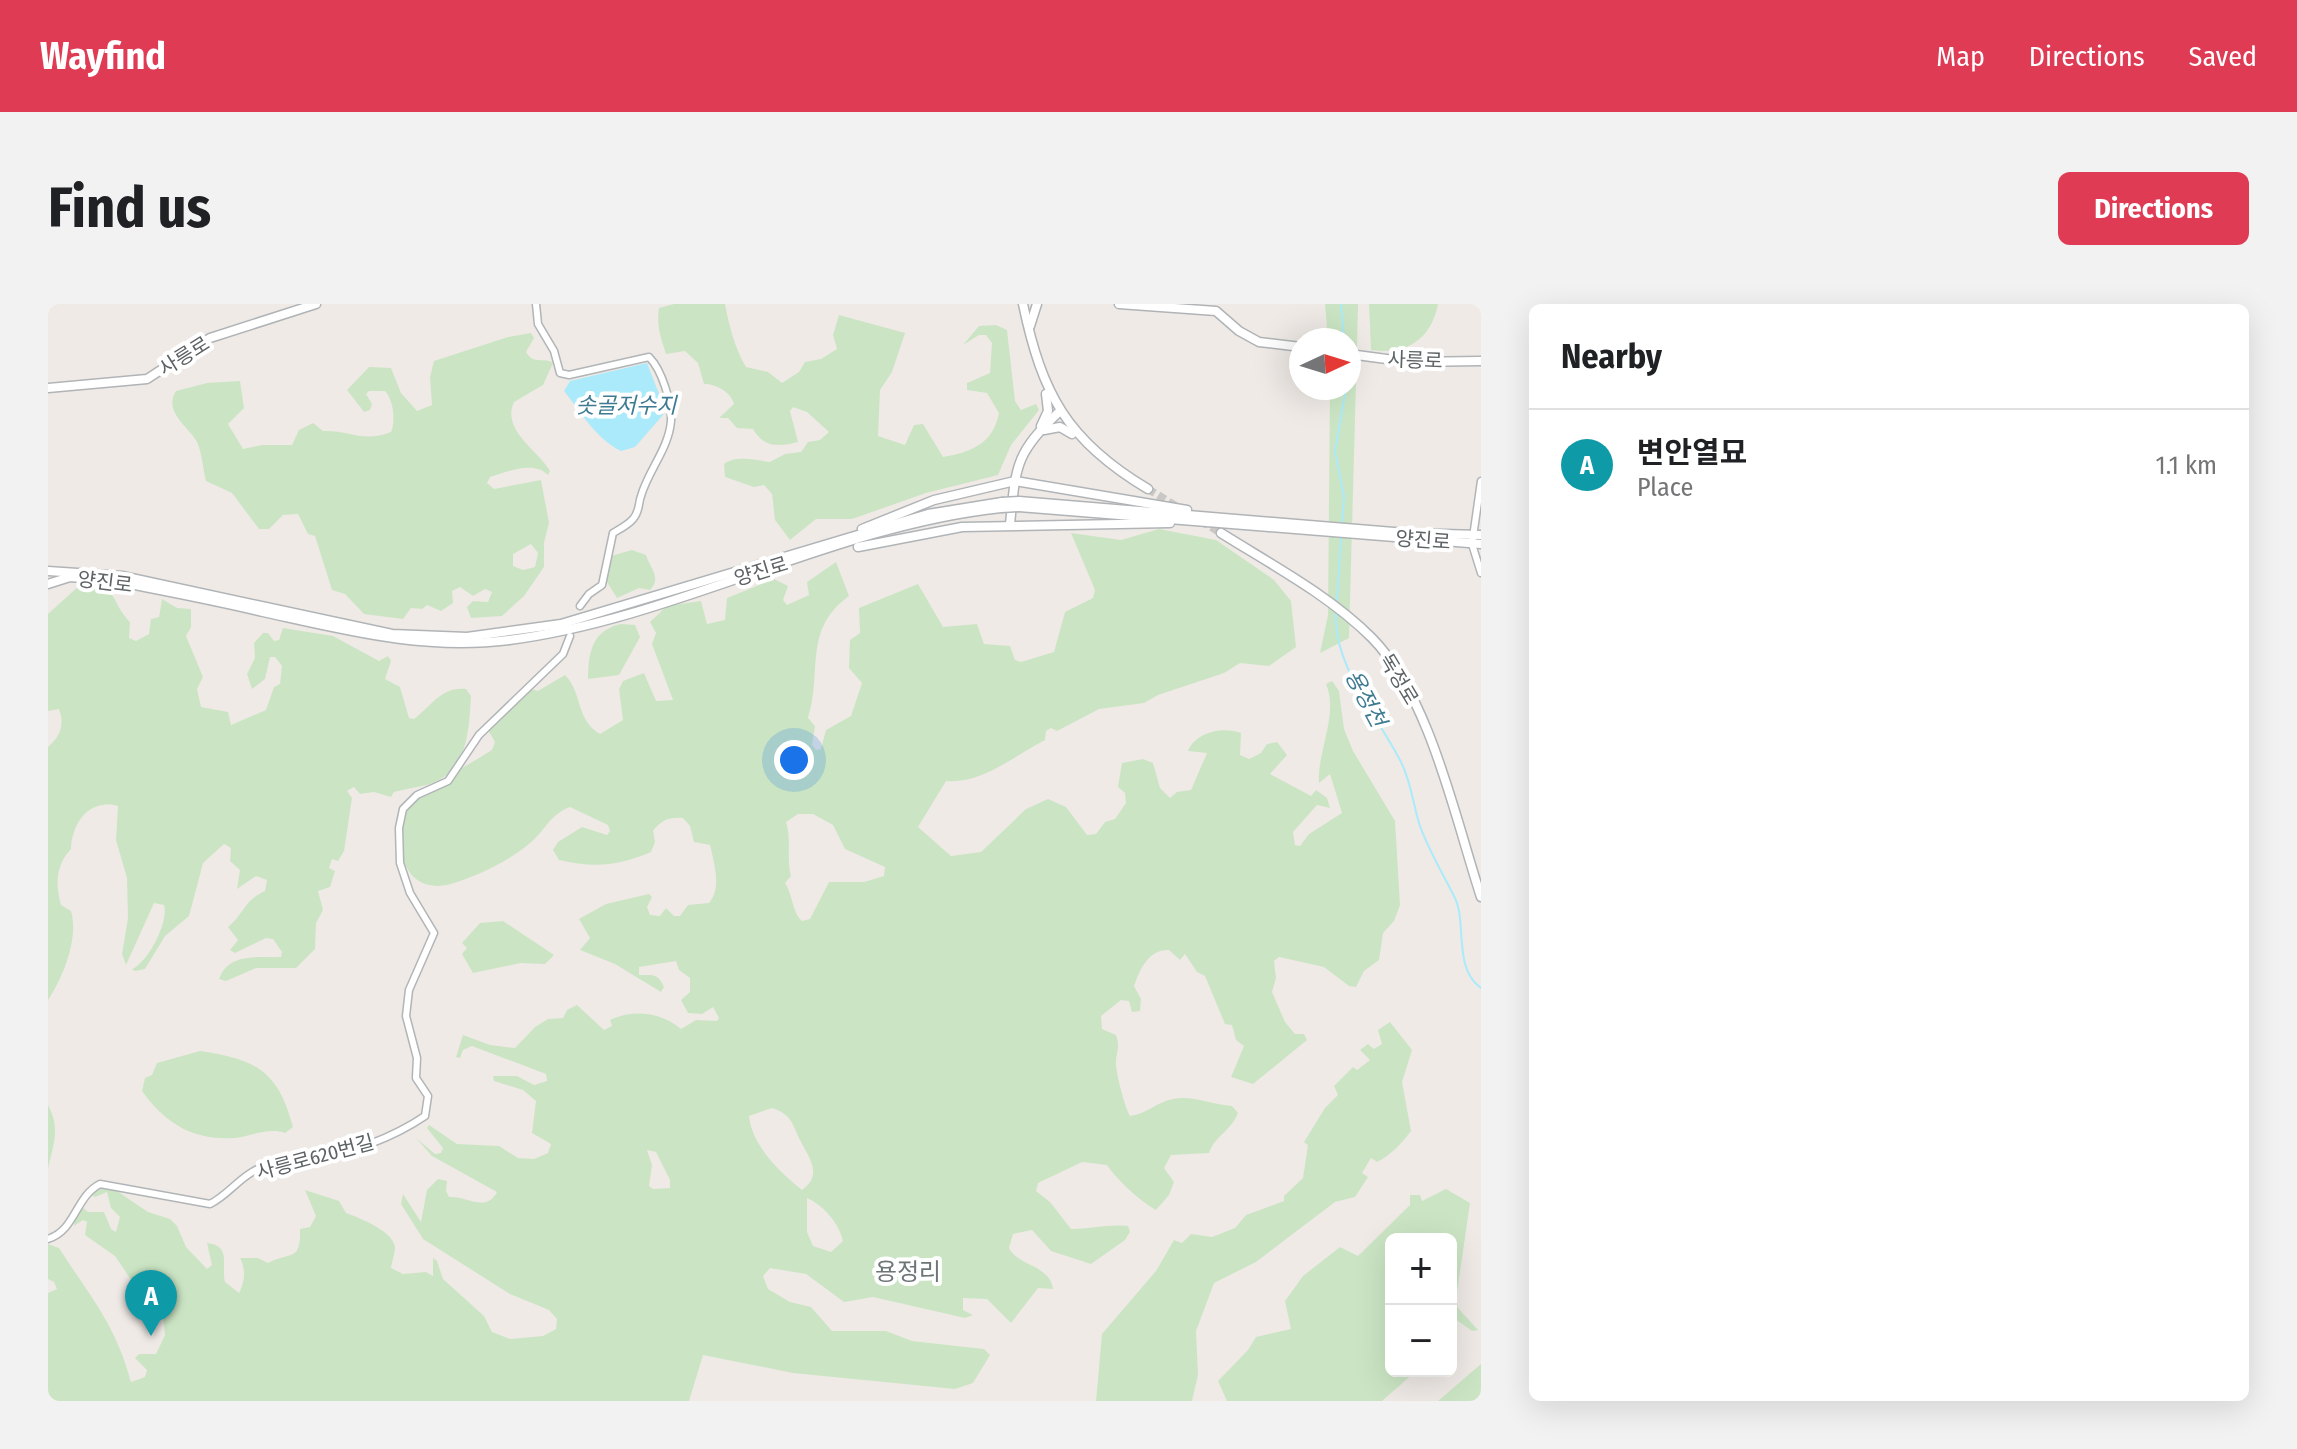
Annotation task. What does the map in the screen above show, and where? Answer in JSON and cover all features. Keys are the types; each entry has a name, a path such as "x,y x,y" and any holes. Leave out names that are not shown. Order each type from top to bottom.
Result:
{"main road":[{"name":"사릉로","path":"48,388 147,379 210,338 316,304"},
{"path":"1010,524 1020,459 1048,407 1021,304"},
{"path":"1029,331 1037,304"},
{"path":"1119,304 1216,311 1239,331 1259,342 1289,346"},
{"name":"사릉로","path":"1361,356 1409,362 1481,361"},
{"path":"1040,371 1059,412 1085,444"},
{"path":"1036,434 1059,412"},
{"path":"1036,434 1060,427 1148,489"},
{"path":"808,550 934,500 1015,481 1130,499 1226,521"},
{"name":"양진로","path":"51,572 122,576 392,634 467,637 561,624 928,514 1002,505 1477,540"},
{"name":"양진로","path":"48,582 70,577 115,581 393,640 448,644 508,640 583,625 919,523 1002,505"},
{"path":"799,560 925,532 1010,524 1226,521"},
{"name":"독정로","path":"1221,533 1317,595 1361,629 1386,655 1415,702 1481,897"}],"street":[{"path":"536,304 538,324 554,351 560,373 569,375 649,357 655,364 670,410 669,429 654,473 641,495 639,508 634,518 613,533 602,585 589,594 580,606"},
{"path":"1481,481 1477,540 1481,573"},
{"name":"사릉로620번길","path":"48,1239 65,1230 82,1197 100,1184 210,1204 253,1171 272,1164 301,1162 355,1149 399,1133 425,1116 428,1096 416,1078 417,1058 406,1016 409,990 434,933 410,893 400,863 400,817 409,800 454,775 471,744 563,654 570,636"}],"green space":[{"path":"674,304 725,304 733,337 746,367 768,372 782,383 799,372 805,362 821,359 837,349 833,335 839,315 905,333 892,372 880,390 878,436 905,445 914,425 923,424 943,457 979,445 996,424 999,413 987,393 967,390 967,383 990,373 992,343 986,335 979,335 963,345 979,326 996,325 1007,330 1015,401 1021,410 1036,404 1039,410 1011,445 998,475 926,493 852,519 816,519 790,540 775,520 772,494 764,485 754,487 725,477 724,464 740,459 770,462 785,454 801,452 808,442 820,440 829,432 807,412 793,407 790,411 798,442 784,445 767,443 753,429 737,428 728,418 719,418 734,404 730,396 718,387 704,384 698,363 685,351 666,354 658,314 659,308"},
{"path":"1325,304 1358,304 1357,328 1327,328"},
{"path":"1369,304 1438,304 1435,317 1423,336 1406,347 1384,351 1371,350"},
{"path":"531,333 534,338 526,352 532,359 553,363 543,385 514,402 511,412 517,431 550,471 548,475 535,468 520,468 490,477 487,483 494,489 541,480 549,523 544,543 544,567 524,596 502,616 471,618 467,607 473,601 488,602 492,592 485,589 473,596 460,587 452,591 453,603 441,611 427,605 422,609 411,608 403,619 364,614 345,594 332,590 315,536 308,534 298,514 283,515 269,529 259,529 232,493 206,481 197,442 178,418 173,406 176,391 207,383 240,381 244,408 228,424 243,449 262,445 292,445 299,430 313,423 323,431 381,435 391,432 393,427 393,410 385,391 369,391 366,394 372,404 370,410 364,412 347,390 369,367 391,368 401,393 417,411 432,405 430,377 434,361 508,337","holes":["531,544 538,553 535,567 523,570 513,566 513,554"]},
{"path":"1330,400 1356,400 1349,638 1320,653 1328,615"},
{"path":"1159,529 1216,540 1274,580 1291,601 1296,647 1269,666 1240,663 1224,673 1158,695 1144,703 1099,709 1057,731 1051,728 1046,731 1045,740 997,768 972,778 946,781 918,827 951,856 981,852 1026,809 1048,799 1066,807 1087,835 1096,834 1105,822 1115,819 1126,803 1125,793 1118,787 1122,763 1143,759 1153,763 1160,788 1170,798 1177,792 1191,790 1207,753 1188,751 1192,745 1203,736 1226,730 1241,733 1240,755 1249,759 1261,753 1267,744 1277,742 1287,755 1270,774 1311,796 1316,790 1327,798 1330,808 1317,805 1293,832 1295,845 1300,846 1309,834 1342,813 1330,774 1319,783 1330,708 1326,684 1332,681 1339,691 1344,729 1353,751 1395,821 1400,905 1394,921 1383,933 1379,960 1364,971 1356,987 1349,986 1324,967 1279,957 1274,961 1276,978 1272,992 1285,1022 1295,1034 1304,1034 1307,1040 1253,1084 1231,1077 1244,1046 1236,1040 1232,1025 1225,1024 1205,976 1197,972 1185,954 1180,960 1169,950 1162,951 1146,961 1134,986 1141,999 1140,1011 1132,1012 1129,1001 1121,1000 1101,1016 1102,1029 1116,1035 1117,1072 1130,1116 1180,1098 1232,1106 1238,1113 1209,1153 1171,1155 1164,1168 1174,1182 1169,1195 1156,1210 1129,1190 1107,1165 1082,1162 1038,1183 1036,1191 1050,1202 1071,1229 1128,1226 1130,1232 1125,1240 1091,1264 1051,1251 1032,1230 1013,1234 1009,1248 1020,1259 1046,1275 1053,1289 1038,1288 1011,1323 987,1299 963,1298 963,1310 973,1315 965,1318 873,1297 844,1302 806,1274 770,1268 763,1276 768,1289 790,1302 811,1307 832,1331 886,1331 912,1341 984,1349 990,1355 973,1383 955,1389 793,1373 703,1355 689,1401 48,1401 48,1293 57,1289 54,1282 48,1279 48,1244 59,1248 101,1312 118,1343 131,1382 145,1377 147,1370 135,1358 139,1354 156,1354 165,1335 162,1307 136,1287 115,1256 85,1235 87,1222 83,1220 74,1226 77,1209 82,1207 88,1212 104,1212 111,1229 116,1232 120,1217 111,1208 107,1192 95,1197 90,1194 97,1187 108,1185 148,1212 170,1219 177,1226 186,1247 207,1269 212,1265 207,1243 220,1248 224,1257 225,1282 239,1293 244,1275 240,1258 258,1258 268,1263 293,1254 299,1247 300,1229 310,1227 316,1216 305,1190 339,1201 346,1213 375,1226 388,1236 395,1247 391,1268 403,1274 426,1272 433,1276 433,1258 437,1261 443,1279 484,1316 492,1332 510,1339 543,1336 556,1329 557,1319 549,1310 510,1294 423,1239 401,1204 403,1194 421,1222 427,1190 438,1179 447,1181 449,1197 482,1203 488,1202 497,1192 432,1156 416,1138 435,1154 441,1153 443,1148 427,1128 429,1125 457,1144 499,1146 518,1158 534,1159 548,1153 551,1144 532,1133 536,1101 523,1090 494,1081 493,1076 517,1076 534,1085 547,1081 546,1074 472,1046 463,1050 460,1058 456,1057 463,1035 490,1045 515,1048 535,1027 548,1019 563,1018 567,1010 577,1005 604,1030 612,1026 610,1020 628,1014 656,1016 681,1029 696,1020 717,1021 719,1018 713,1007 702,1014 688,1013 681,1000 690,992 690,978 679,970 676,961 639,967 639,975 660,979 664,987 661,992 615,964 580,950 590,938 579,919 606,904 649,894 652,897 647,907 650,915 660,916 666,908 674,916 680,916 688,905 709,903 716,883 710,845 694,842 690,826 683,818 673,818 656,827 651,852 639,857 606,864 559,860 553,850 558,842 582,827 607,835 610,831 608,825 570,807 557,814 522,850 504,861 464,880 436,886 422,883 412,875 405,863 401,833 410,803 492,750 495,742 488,730 531,689 538,691 565,675 575,690 587,721 600,734 623,720 619,689 623,681 644,673 656,701 673,700 652,644 656,633 650,622 667,606 701,601 707,624 725,620 727,598 774,579 788,586 783,600 787,605 809,595 807,582 836,562 849,596 834,609 819,638 808,718 815,726 812,745 816,750 821,749 826,730 851,716 862,683 849,668 850,640 860,633 859,608 918,584 943,627 977,624 984,644 1010,646 1015,660 1021,662 1054,652 1065,612 1093,598 1095,590 1071,533 1121,540","holes":["798,814 813,814 833,825 845,849 885,867 884,876 864,882 829,882 810,919 802,921 785,883 791,876 786,822","772,1108 790,1120 812,1165 812,1178 802,1190 776,1167 761,1148 749,1116","647,1150 656,1152 670,1180 670,1188 653,1189 649,1186 652,1165","807,1198 830,1215 843,1241 831,1252 813,1246 807,1232"]},
{"path":"632,550 646,555 655,581 650,590 639,588 617,598 607,582 611,556"},
{"path":"80,585 104,590 113,596 130,622 129,638 136,641 149,634 151,619 159,617 162,599 177,608 191,609 191,627 186,636 203,677 197,689 201,707 228,712 231,725 266,710 274,687 280,684 282,666 275,657 270,657 265,679 252,689 247,674 255,658 254,643 263,633 268,633 274,641 279,640 283,628 333,636 379,661 388,656 391,661 385,679 400,687 409,718 414,719 437,698 450,691 466,689 471,696 465,744 456,765 448,774 432,783 394,792 391,797 374,792 360,794 354,787 347,791 352,798 344,851 338,861 332,859 329,868 335,871 330,887 318,891 323,910 316,923 315,949 296,968 256,968 226,981 219,979 224,970 237,960 281,957 282,952 273,939 266,938 235,953 230,950 238,940 228,927 252,899 265,891 267,880 256,876 237,889 240,870 230,861 231,848 224,844 203,863 189,916 165,936 145,969 135,971 132,969 150,950 163,921 164,905 154,903 126,965 122,954 128,918 127,878 116,840 118,806 108,804 91,809 84,815 60,868 59,897 61,905 71,911 73,933 64,969 48,1000 48,747 56,739 62,720 59,709 48,711 48,614"},
{"path":"621,624 635,625 640,637 619,675 588,679 594,643 604,631"},
{"path":"503,921 554,955 545,964 521,963 473,973 462,954 467,948 462,943 480,923"},
{"path":"1390,1022 1412,1050 1402,1082 1411,1131 1408,1135 1382,1159 1377,1162 1371,1158 1362,1173 1368,1177 1355,1197 1335,1202 1256,1262 1214,1283 1196,1331 1198,1375 1192,1401 1096,1401 1102,1334 1156,1271 1174,1240 1182,1243 1191,1234 1212,1237 1235,1228 1246,1215 1284,1201 1284,1196 1303,1178 1308,1145 1304,1142 1325,1108 1338,1095 1334,1086 1353,1067 1357,1070 1370,1060 1360,1050 1368,1044 1374,1049 1382,1044 1378,1030"},
{"path":"200,1051 236,1058 262,1071 280,1092 293,1127 285,1133 266,1131 220,1138 193,1133 170,1121 142,1091 145,1078 152,1075 157,1063"},
{"path":"48,1105 55,1129 48,1169"},
{"path":"1446,1189 1470,1203 1457,1292 1457,1233 1385,1233 1385,1377 1409,1377 1382,1401 1227,1401 1218,1381 1248,1350 1256,1337 1291,1329 1285,1301 1303,1276 1340,1247 1358,1256 1410,1205 1410,1195 1420,1195 1422,1201"},
{"path":"1457,1304 1478,1330 1472,1331 1457,1320"},
{"path":"1481,1364 1481,1401 1438,1401"}],"water":[{"name":"솟골저수지","path":"647,363 661,399 663,415 635,447 621,451 596,432 564,391 570,381"}],"waterway":[{"name":"용정천","path":"1341,304 1343,328"},
{"name":"용정천","path":"1342,526 1344,497 1335,451 1344,400"},
{"name":"용정천","path":"1337,601 1341,536"},
{"name":"용정천","path":"1336,612 1341,651 1358,690 1404,769 1424,835 1455,898 1467,969 1481,988"}],"tunnel":[{"path":"1148,489 1179,508"},
{"path":"1201,521 1221,533"}],"place":[{"name":"변안열묘","path":"151,1336"}],"district":[{"name":"용정리","path":"908,1272"}]}
